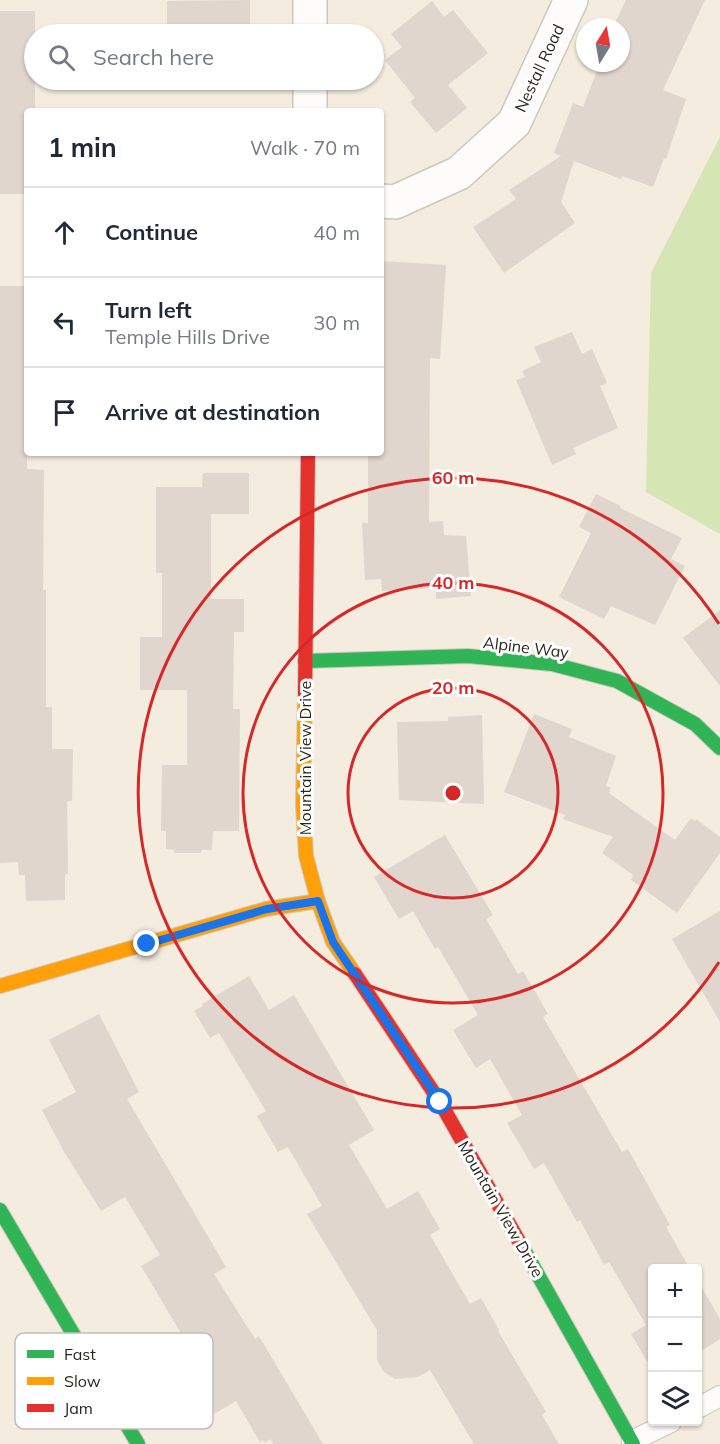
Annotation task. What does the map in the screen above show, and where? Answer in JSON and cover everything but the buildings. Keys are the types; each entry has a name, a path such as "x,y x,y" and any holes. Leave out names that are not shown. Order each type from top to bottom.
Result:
{"street":[{"path":"310,0 310,24"},
{"name":"Nestall Road","path":"384,201 394,202 459,173 514,123 571,0"},
{"path":"310,90 310,108"},
{"name":"Mountain View Drive","path":"308,456 303,805 306,856 318,901 333,942 440,1102 633,1443"},
{"name":"Alpine Way","path":"305,661 468,656 552,664 617,681 694,724 720,748"},
{"path":"0,986 267,909 318,901"},
{"path":"0,1210 73,1333"},
{"path":"129,1429 138,1444"}],"lane":[{"path":"702,1406 720,1396"},
{"path":"633,1443 664,1426"}],"green space":[{"path":"720,137 720,534 646,492 651,273"}],"traffic: fast":[{"path":"305,661 468,656 552,664 617,681 695,724 720,748"},
{"path":"0,1210 73,1333"},
{"path":"520,1243 633,1444"},
{"path":"129,1429 138,1444"}],"traffic: slow":[{"path":"305,694 303,805 306,856 318,901 333,942 355,974"},
{"path":"0,986 266,909 318,901"}],"traffic: jam":[{"path":"305,694 308,456"},
{"path":"355,974 440,1102 520,1243"}],"route":[{"path":"147,944 267,909 318,901 333,942 440,1102"}]}
